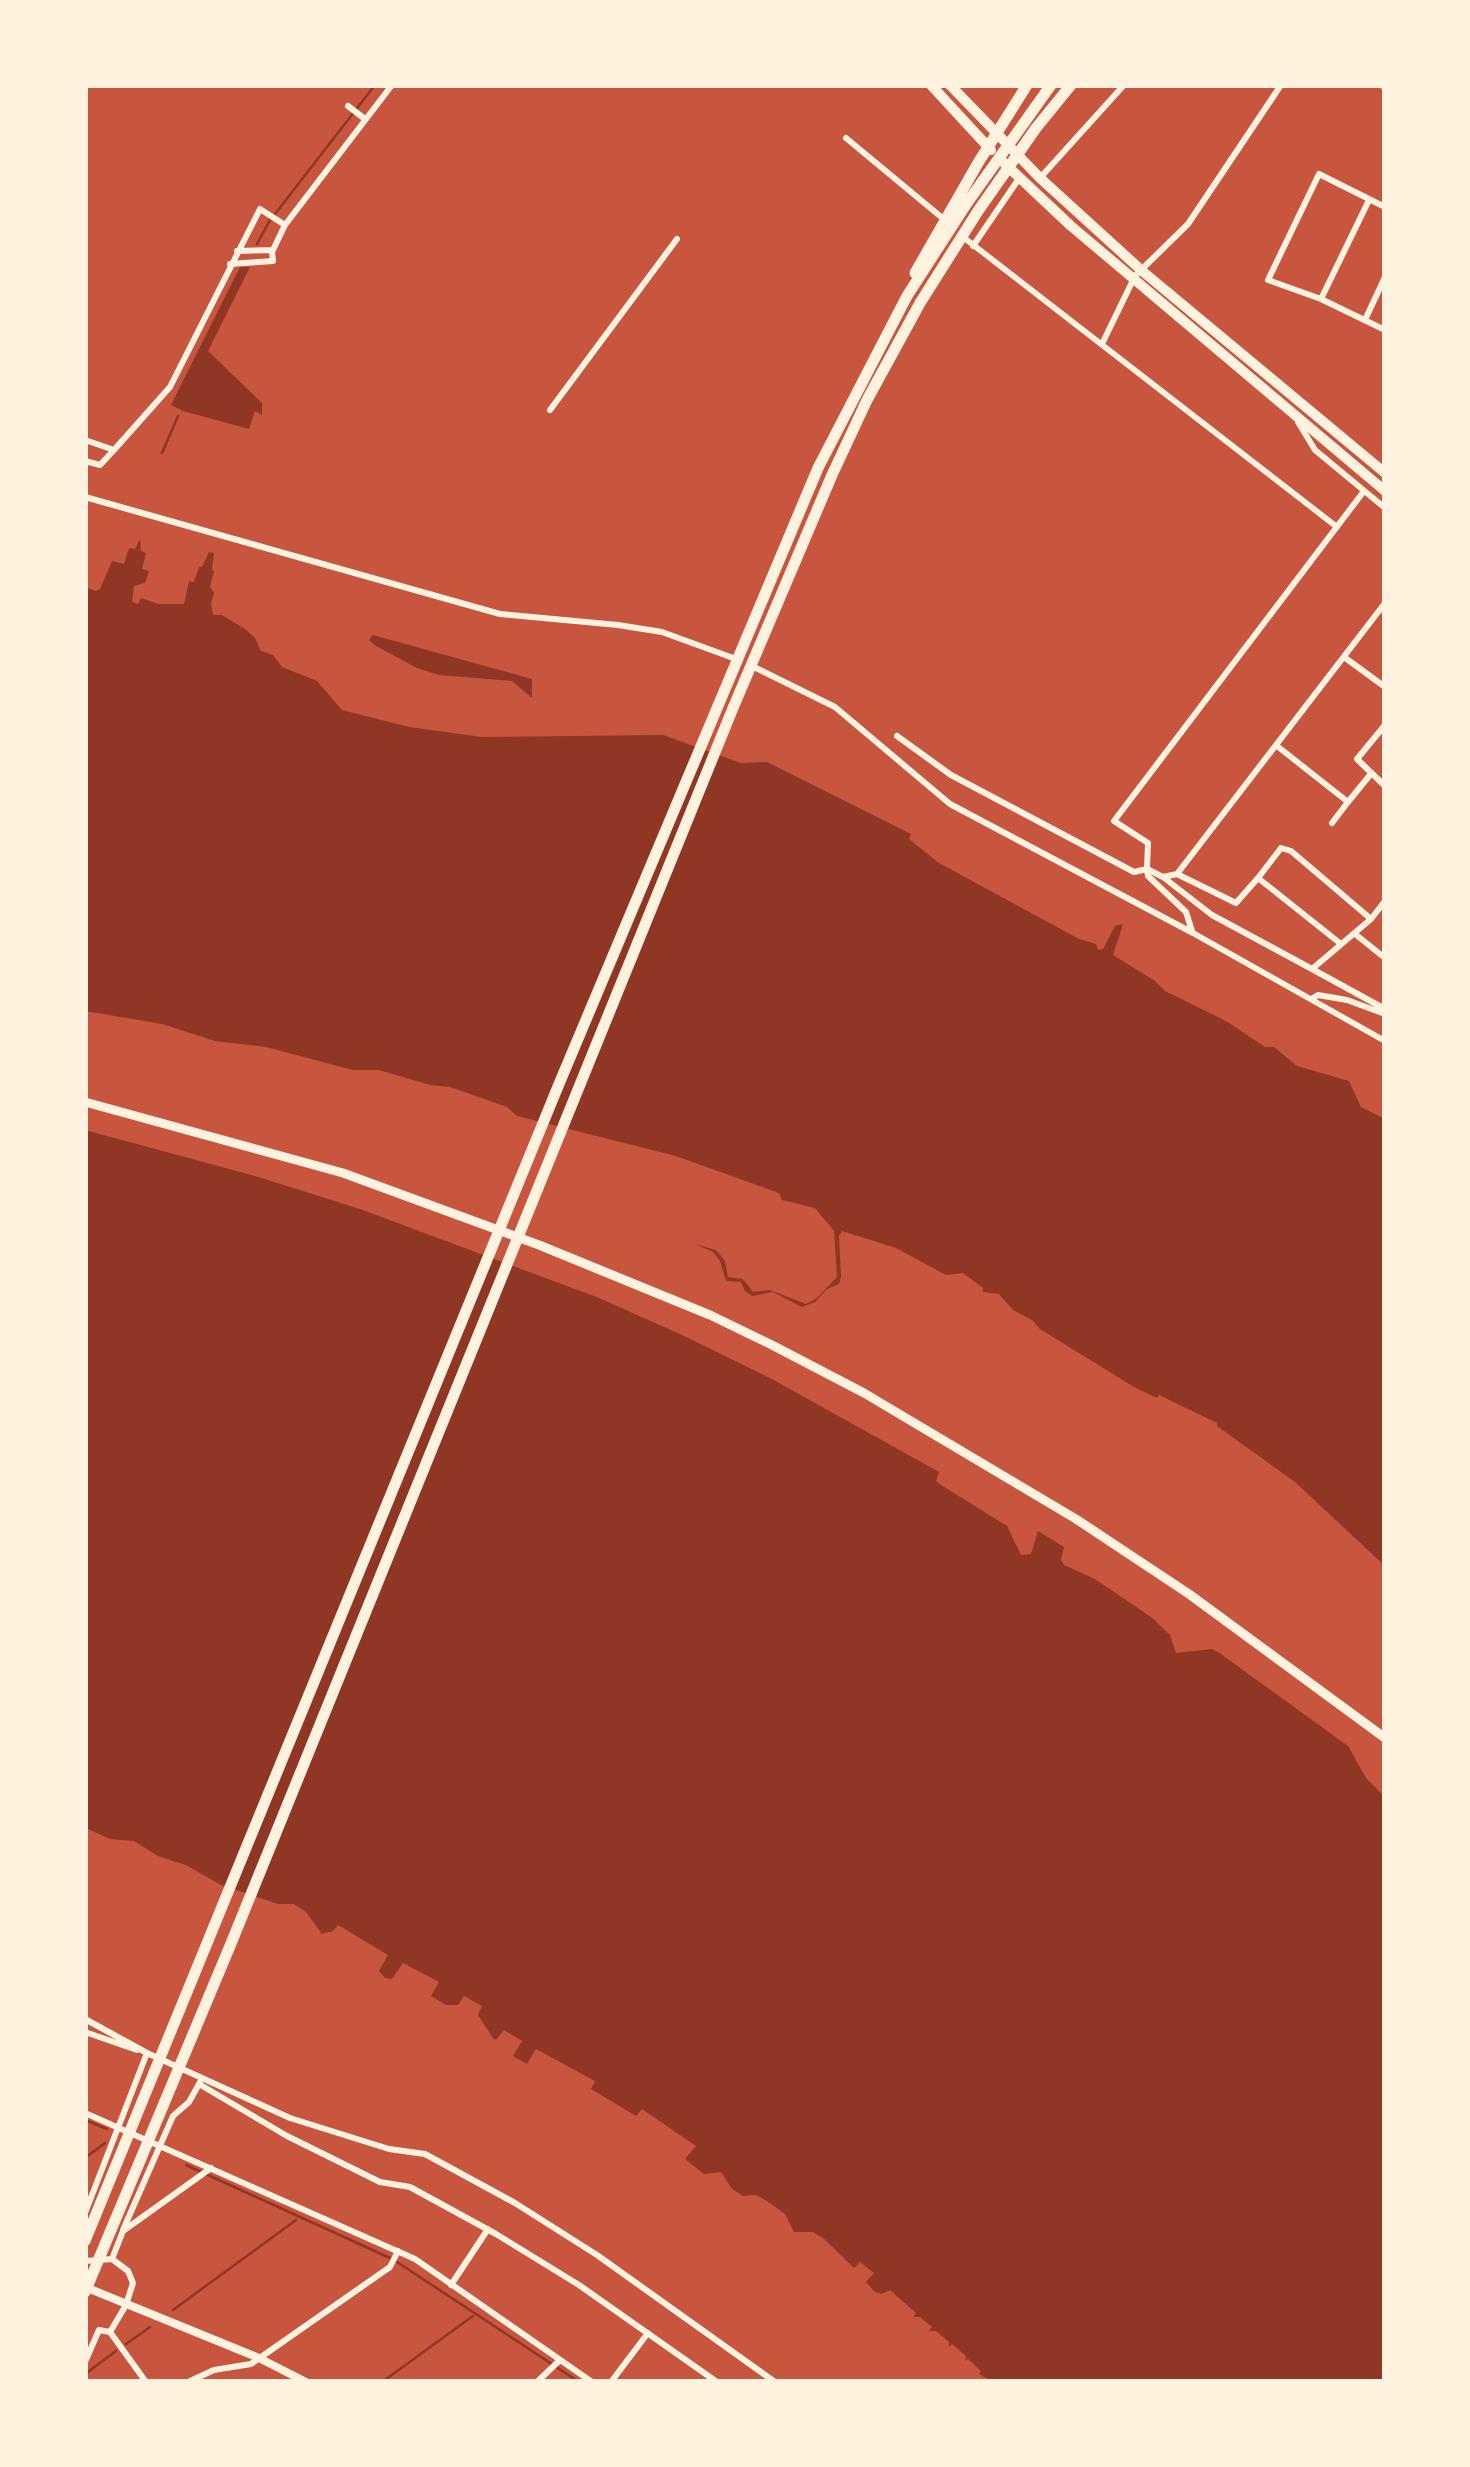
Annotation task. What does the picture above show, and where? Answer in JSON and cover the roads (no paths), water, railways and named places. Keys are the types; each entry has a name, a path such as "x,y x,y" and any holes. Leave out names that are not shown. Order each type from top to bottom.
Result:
{"highway":[{"path":"931,85 968,129 1071,226 1138,273 1385,473"},
{"path":"950,85 1138,273 1297,419 1385,491"},
{"path":"907,296 918,266 1027,85"},
{"path":"85,2242 559,1084 784,546 854,393 907,296 1051,85"},
{"path":"85,2290 832,474 920,304 978,211 1071,85"}],"main road":[{"path":"85,1102 342,1173 556,1252 710,1315 772,1345 894,1410 1076,1519 1189,1594 1385,1738"}],"street":[{"path":"229,264 273,261 273,250 285,225 392,85"},
{"path":"1040,178 1124,85"},
{"path":"1102,344 1138,273 1188,224 1281,85"},
{"path":"348,106 364,118"},
{"path":"846,138 972,246 1337,527"},
{"path":"1385,208 1320,174 1268,280 1321,299 1385,330"},
{"path":"972,246 1020,178"},
{"path":"1321,299 1369,200"},
{"path":"85,462 100,465 170,387 260,209 285,225"},
{"path":"550,410 677,238"},
{"path":"237,250 273,250"},
{"path":"1365,320 1385,278"},
{"path":"1297,419 1315,450 1385,508"},
{"path":"85,440 114,450"},
{"path":"1371,461 1385,466"},
{"path":"1192,933 1186,912 1148,876 1148,843 1114,821 1364,491"},
{"path":"85,496 500,614 618,624 662,632 715,650 836,707 950,804 1385,1041"},
{"path":"1177,874 1385,603"},
{"path":"1344,656 1385,687"},
{"path":"1332,823 1373,772 1357,759 1385,724"},
{"path":"896,736 951,775 1134,872 1147,869 1163,877 1212,915 1385,1012"},
{"path":"1278,746 1348,802"},
{"path":"1370,775 1385,786"},
{"path":"1163,877 1177,874 1236,903 1281,848 1291,851 1372,918"},
{"path":"1258,878 1341,944"},
{"path":"1312,969 1355,934 1385,901"},
{"path":"1355,934 1385,958"},
{"path":"1312,998 1318,995 1347,1000 1385,1012"},
{"path":"85,2019 340,2162 380,2182 410,2187 488,2229 717,2382"},
{"path":"85,2032 148,2053"},
{"path":"85,2213 148,2053"},
{"path":"112,2260 173,2116 189,2102 201,2081"},
{"path":"201,2081 290,2118 389,2149 425,2154 515,2203 597,2255 775,2382"},
{"path":"85,2113 451,2284 556,2364 592,2382"},
{"path":"123,2231 210,2169"},
{"path":"451,2284 488,2229"},
{"path":"188,2382 214,2370 251,2364 395,2257"},
{"path":"85,2261 112,2260 128,2271 133,2283 110,2332"},
{"path":"85,2290 259,2358 306,2382"},
{"path":"85,2362 99,2330 110,2332 146,2382"},
{"path":"611,2382 648,2333"},
{"path":"537,2382 556,2364"}],"waterway":[{"path":"275,214 375,85"},
{"path":"257,244 270,220"},
{"path":"162,453 178,416"},
{"path":"85,2120 107,2129"},
{"path":"85,2158 105,2143"},
{"path":"186,2165 390,2258"},
{"path":"173,2310 296,2220"},
{"path":"397,2262 579,2382"},
{"path":"382,2382 473,2316"},
{"path":"126,2344 150,2327"},
{"path":"85,2374 116,2351"}]}
